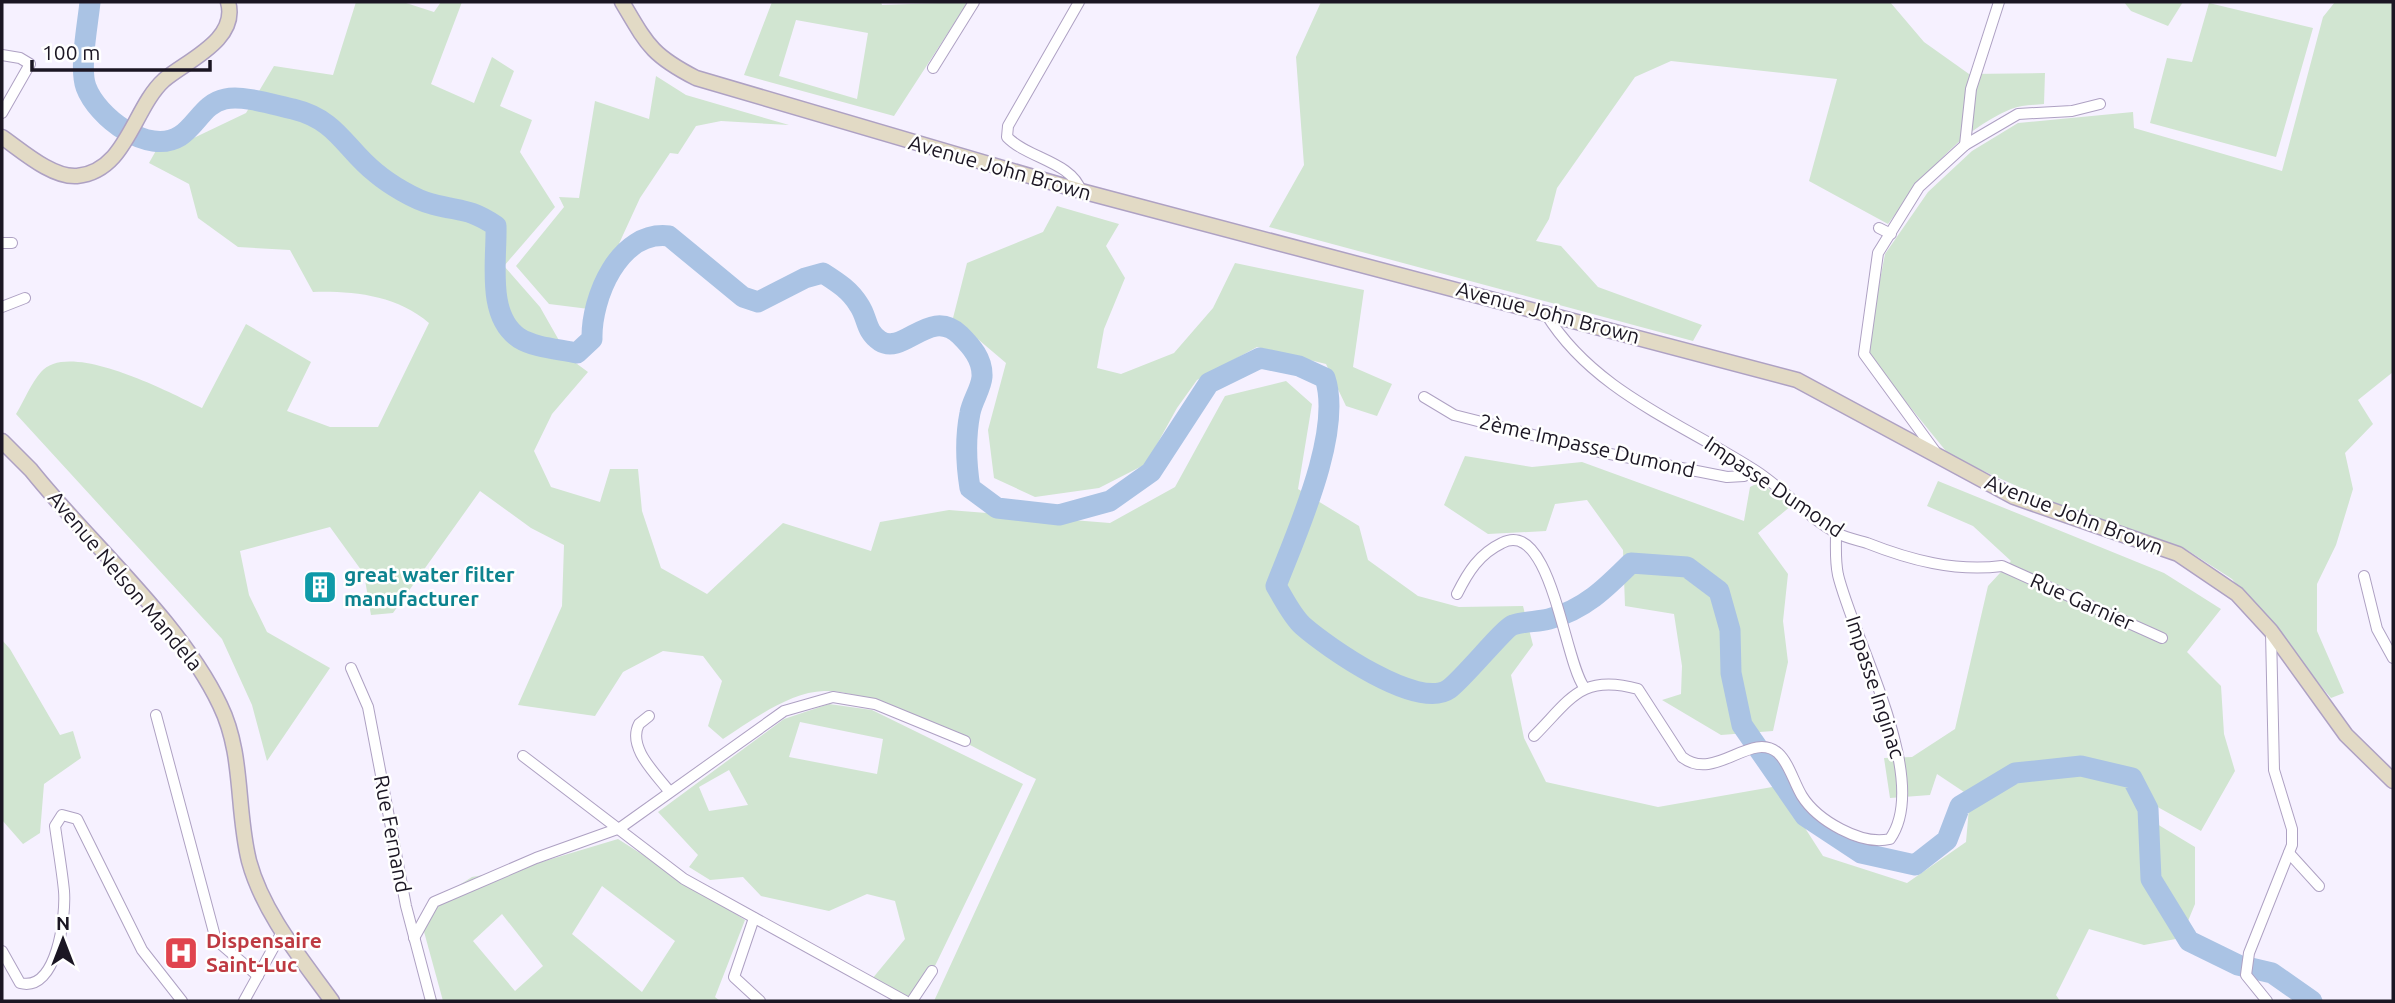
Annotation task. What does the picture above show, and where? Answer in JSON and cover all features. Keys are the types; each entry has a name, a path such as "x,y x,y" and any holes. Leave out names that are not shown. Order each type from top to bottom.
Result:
{"main road":[{"path":"2,137 51,168 75,177 96,172 125,142 163,81 206,52 223,29 230,9 228,2"},
{"name":"Avenue John Brown","path":"622,2 646,41 663,61 696,78 1081,191 1797,380 2014,497 2178,554 2236,594 2271,631 2346,735 2393,781"},
{"name":"Avenue Nelson Mandela","path":"2,441 31,470 199,664 222,708 232,743 239,773 248,859 257,886 282,932 332,1001"}],"street":[{"path":"933,68 974,2"},
{"path":"1079,2 1008,126 1007,137 1015,145 1062,169 1078,181 1081,191"},
{"path":"1965,145 1971,89 1999,2"},
{"path":"2,55 20,58 30,64 2,113"},
{"path":"1942,459 1864,354 1878,253 1919,187 1965,145 2018,114 2072,111 2101,104"},
{"path":"1879,228 1891,234"},
{"path":"2,306 25,298"},
{"name":"Impasse Dumond","path":"1545,313 1563,342 1597,374 1638,403 1754,470 1836,533 1908,560 1977,569 2002,566"},
{"name":"2ème Impasse Dumond","path":"1424,397 1454,415 1607,454 1727,477 1744,476 1754,470"},
{"name":"Impasse Inginac","path":"1584,687 1608,683 1638,689 1682,757 1692,765 1704,767 1765,747 1777,752 1803,798 1836,826 1861,839 1877,842 1890,839 1898,828 1903,773 1838,577 1836,533"},
{"path":"1457,594 1467,573 1486,553 1506,540 1519,538 1527,544 1545,569 1577,678 1584,687 1534,736"},
{"name":"Rue Garnier","path":"2002,566 2162,638"},
{"path":"2364,576 2376,629 2393,657"},
{"path":"2267,1001 2246,975 2249,953 2289,853 2292,829 2274,770 2271,631"},
{"name":"Rue Fernand","path":"351,668 368,707 414,938 431,1001"},
{"path":"414,938 434,902 536,858 620,828 668,791 784,711 832,697 875,704 965,741"},
{"path":"156,715 216,940 258,976"},
{"path":"649,716 639,724 636,741 668,791"},
{"path":"523,755 684,879 905,1001"},
{"path":"2,951 20,983 26,984 44,978 50,970 64,921 64,892 55,826 62,815 71,816 77,820 142,950 181,1001"},
{"path":"2289,853 2319,886"},
{"path":"754,918 734,977 760,1001"},
{"path":"244,1001 282,932"},
{"path":"912,1001 932,971"}],"green space":[{"path":"356,2 403,2 434,12 441,2 462,2 431,84 474,103 492,57 514,71 500,106 532,120 520,152 555,207 504,266 540,307 569,358 588,372 552,414 534,451 551,487 600,502 610,469 638,469 642,511 661,568 707,594 783,523 871,551 880,522 949,510 1110,523 1175,487 1225,396 1286,381 1312,404 1298,489 1359,526 1368,560 1418,596 1459,607 1523,606 1533,645 1511,675 1524,738 1546,782 1658,807 1778,786 1823,856 1907,883 1966,842 1969,808 2017,777 2080,773 2127,785 2147,818 2195,847 2195,904 2181,938 2144,945 2089,929 2056,995 2060,1001 934,1001 1036,779 900,711 846,693 824,691 797,696 723,739 708,726 722,681 703,656 663,651 623,672 595,716 518,705 562,606 564,545 531,528 480,491 393,613 371,615 364,574 330,527 240,551 249,595 267,632 330,668 267,761 252,705 222,639 16,414 41,372 55,363 74,362 120,372 202,408 246,324 311,362 287,411 330,427 378,427 429,323 403,306 374,297 343,292 313,292 290,250 238,247 198,218 189,184 149,163 158,147 179,145 246,113 274,66 333,75"},
{"path":"772,2 881,2 882,5 968,2 894,116 744,75","holes":["796,20 868,33 857,99 779,76"]},
{"path":"1321,2 1890,2 1924,42 1969,74 2045,73 2044,104 2011,109 1957,143 1928,173 1888,224 1809,181 1837,79 1671,61 1635,77 1557,188 1549,219 1536,241 1561,246 1598,287 1702,325 1693,341 1269,227 1304,165 1296,57"},
{"path":"2124,2 2183,2 2168,26 2131,11"},
{"path":"2335,2 2393,2 2393,372 2358,400 2373,424 2345,453 2353,489 2336,545 2317,584 2317,631 2344,693 2331,698 2232,579 2187,550 2079,514 1950,456 1866,353 1885,254 1928,192 1972,151 2018,123 2133,112 2134,128 2282,171 2323,17"},
{"path":"2209,3 2313,28 2276,157 2150,123 2167,58 2192,62"},
{"path":"656,76 686,95 789,125 721,121 696,126 678,154 670,153 640,198 589,309 549,304 516,266 564,207 559,197 579,198 595,101 649,119"},
{"path":"1057,206 1119,224 1106,246 1125,278 1104,329 1097,368 1121,374 1174,353 1213,308 1235,263 1364,290 1353,367 1392,384 1377,416 1346,406 1326,364 1257,347 1197,380 1177,408 1146,464 1099,488 1035,497 994,478 988,430 1006,363 953,318 967,263 1043,232"},
{"path":"1465,456 1532,467 1582,462 1744,521 1750,487 1760,482 1791,506 1758,533 1788,574 1783,621 1788,662 1773,731 1721,735 1662,700 1681,694 1682,666 1674,614 1625,606 1623,550 1587,500 1555,504 1546,531 1488,534 1444,505"},
{"path":"1938,481 2164,573 2221,609 2187,652 2221,686 2224,734 2235,771 2201,831 2154,805 2138,777 2080,762 2006,771 1967,794 1937,774 1930,795 1890,798 1884,758 1912,757 1955,729 1988,586 2011,561 1973,526 1927,506"},
{"path":"2,640 10,649 60,735 73,731 81,758 44,784 40,833 23,844 2,820"},
{"path":"829,704 872,710 1023,784 918,1001 872,979 905,939 895,901 867,894 829,911 761,896 743,877 710,880 689,867 698,855 658,812 784,719","holes":["800,722 883,739 877,774 789,757","729,770 748,805 709,811 699,787"]},
{"path":"618,839 745,920 715,997 720,1001 443,1001 423,928 437,899 472,877 518,869","holes":["602,886 675,941 642,992 572,934","502,914 543,966 515,991 473,941"]}],"waterway":[{"path":"90,2 84,79 92,99 112,121 139,137 167,141 180,136 218,101 233,98 293,109 321,120 340,136 365,164 395,187 425,202 472,213 496,226 497,302 509,328 519,338 532,344 577,353 592,339 593,323 603,287 622,255 651,237 669,236 743,297 758,302 805,278 823,273 852,295 862,310 869,329 880,341 889,344 928,328 949,328 960,335 976,353 981,364 981,382 971,408 967,432 969,479 970,488 997,508 1059,515 1110,501 1151,472 1209,383 1260,358 1299,366 1325,378 1329,400 1328,426 1315,483 1276,586 1303,626 1352,661 1396,684 1416,691 1435,693 1449,689 1456,683 1508,628 1549,619 1573,610 1603,589 1631,563 1687,567 1719,591 1730,630 1731,673 1742,725 1805,816 1861,853 1915,865 1947,840 1960,806 2015,773 2081,766 2132,778 2148,809 2151,879 2189,941 2238,965 2272,973 2312,1001"}],"place":[{"name":"great water filter manufacturer","path":"320,587"},
{"name":"Dispensaire Saint-Luc","path":"181,953"}]}
